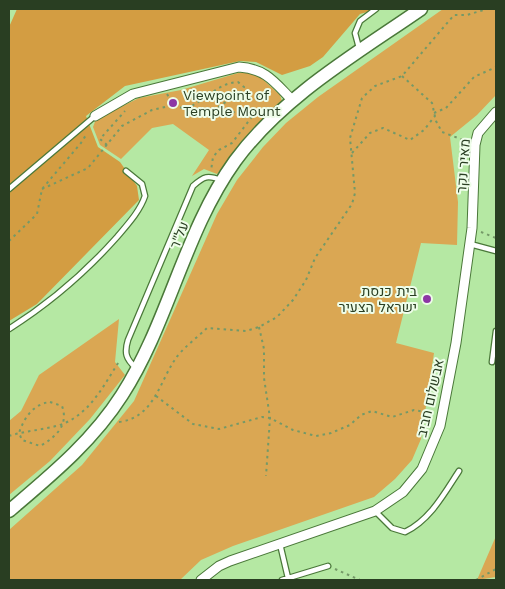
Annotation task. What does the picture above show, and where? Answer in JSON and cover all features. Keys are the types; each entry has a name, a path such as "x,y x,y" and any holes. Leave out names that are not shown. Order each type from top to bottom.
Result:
{"street":[{"name":"על\"ר","path":"9,511 68,460 101,424 122,395 137,369 200,224 216,178 293,100 422,9"},
{"path":"95,116 133,94 240,67 252,68 266,74 293,100"},
{"name":"מאיר נקר","path":"472,228 475,145 478,133 496,112"},
{"name":"אבשלום חביב","path":"201,580 219,566 230,561 375,512 403,492 422,469 435,443 442,416 456,343 472,228"}],"lane":[{"path":"360,51 355,33 360,21 376,9"},
{"path":"9,189 95,116"},
{"path":"9,329 63,291 131,220 146,196 142,184 126,171"},
{"path":"137,369 128,361 125,351 193,186 202,178 216,178"},
{"path":"470,244 496,250"},
{"path":"492,362 496,331"},
{"path":"375,512 392,528 405,532 415,528 428,516 459,471"},
{"path":"280,544 288,578"},
{"path":"282,580 328,566"}],"path":[{"path":"101,424 131,419 146,408 156,396 174,360 207,328 246,331 259,328 277,317 293,300 306,280 315,258 352,204 355,192 350,138 362,98 376,86 402,76 454,15 467,16 486,9"},
{"path":"351,154 370,133 383,128 410,140 424,130 434,115 446,108 474,77 496,67"},
{"path":"402,76 432,103 434,115 442,132 475,145"},
{"path":"167,86 167,96 174,104 185,109 197,104 217,88 229,82 238,82 244,87 211,112 211,118 242,110 253,112 251,118 232,144 219,150 213,157 216,178"},
{"path":"107,145 100,139 125,111 133,94"},
{"path":"42,188 88,168 122,126 152,110 174,104"},
{"path":"9,242 37,214 42,188 81,143 95,116"},
{"path":"472,228 496,238"},
{"path":"259,328 264,349 270,418 266,476"},
{"path":"9,436 64,423 80,413 94,400 125,351"},
{"path":"156,396 193,424 219,430 262,417 270,418 293,430 316,436 331,433 350,425 361,415 372,411 392,417 414,410 442,416"},
{"path":"50,402 62,406 64,423 59,432 40,446 22,440 19,433 25,417 43,403 50,402"},
{"path":"328,566 360,580"},
{"path":"476,580 496,570"}],"shaded area":[{"path":"17,9 378,9 360,14 323,57 310,66 282,75 256,62 240,61 125,86 86,116 98,147 120,162 137,186 139,200 37,304 9,321 9,27"},
{"path":"443,9 496,9 496,95 477,115 450,137 458,202 457,245 421,243 396,343 434,353 421,439 412,460 395,479 374,497 233,546 201,560 180,580 9,580 9,530 82,465 134,401 217,214 237,180 263,147 286,123 318,97"},
{"path":"238,73 256,73 280,95 282,101 262,120 217,174 204,169 192,176 209,150 173,124 152,128 121,159 100,145 93,127 96,119 139,98 181,90"},
{"path":"119,319 115,362 125,375 90,419 50,461 9,495 9,421 21,411 39,375"},
{"path":"496,536 496,577 477,580"}],"place":[{"name":"Viewpoint of Temple Mount","path":"173,103"},
{"name":"בית כנסת ישראל הצעיר","path":"427,299"}]}
